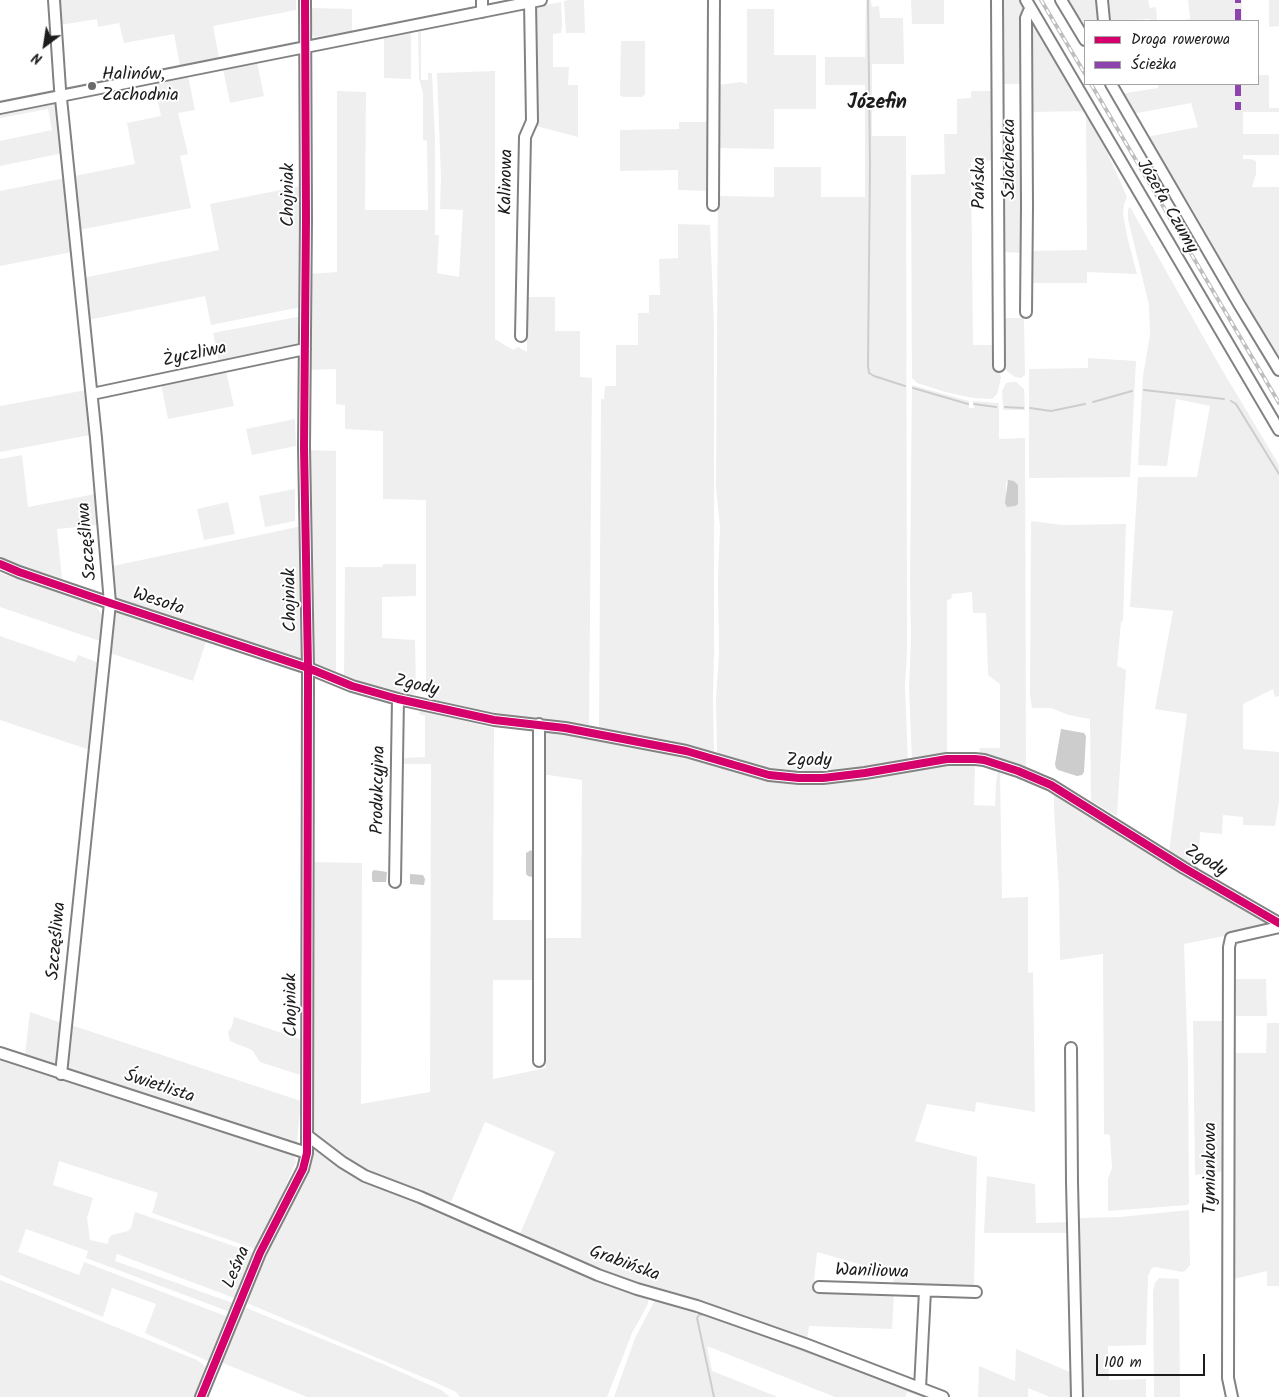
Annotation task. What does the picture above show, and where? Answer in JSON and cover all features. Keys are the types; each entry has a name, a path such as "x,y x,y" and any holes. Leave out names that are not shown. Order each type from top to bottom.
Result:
{"street":[{"name":"Szczęśliwa","path":"54,0 110,604 61,1074"},
{"name":"Chojniak","path":"305,0 304,447 308,668 307,1153"},
{"path":"482,0 482,12"},
{"path":"713,206 714,0"},
{"name":"Pańska","path":"997,0 999,366"},
{"path":"1061,0 1084,38"},
{"path":"1102,0 1104,20"},
{"path":"0,108 536,1"},
{"name":"Kalinowa","path":"521,336 525,138 532,122 536,1"},
{"name":"Szlachecka","path":"1026,312 1026,18 1029,4"},
{"name":"Józefa Czumy","path":"1029,4 1279,430"},
{"path":"1112,85 1279,370"},
{"name":"Życzliwa","path":"92,394 305,349"},
{"name":"Wesoła","path":"0,564 110,604 308,668"},
{"name":"Zgody","path":"308,668 352,686 398,699 494,720 539,724 686,751 756,772 781,777 845,776 947,759 975,759 989,762 1034,777 1051,785 1279,925"},
{"name":"Produkcyjna","path":"395,882 398,699"},
{"path":"539,724 539,1061"},
{"name":"Tymiankowa","path":"1232,1397 1228,1378 1231,938 1279,925"},
{"path":"1071,1048 1077,1397"},
{"name":"Świetlista","path":"0,1053 307,1153"},
{"name":"Grabińska","path":"308,1136 342,1162 365,1176 420,1197 598,1275 715,1312 943,1397"},
{"name":"Leśna","path":"201,1397 260,1253 303,1169 307,1153"},
{"name":"Waniliowa","path":"818,1287 976,1292"},
{"name":"Waniliowa","path":"920,1388 925,1291"}],"shaded area":[{"path":"59,0 296,0 296,10 213,26 219,58 180,66 174,34 124,43 119,23 98,27 97,19 60,25"},
{"path":"584,0 585,33 566,33 564,1"},
{"path":"866,0 871,0 872,7 879,6 880,18 903,18 904,64 872,64 872,136 906,136 907,652 905,686 908,762 867,770 807,773 772,771 717,756 716,700 719,653 718,579 720,527 716,487 718,196 774,197 774,167 821,167 821,197 865,197 865,85 825,85 825,57 865,57"},
{"path":"911,0 944,0 944,24 912,24"},
{"path":"1001,0 1021,0 1024,6 1023,84 1002,84"},
{"path":"1065,0 1100,0 1101,20 1084,20 1084,33"},
{"path":"1106,0 1148,0 1150,8 1156,7 1157,20 1107,20"},
{"path":"1188,0 1242,0 1242,20 1183,20 1190,19"},
{"path":"1269,0 1279,0 1279,26 1269,27"},
{"path":"561,2 561,33 553,34 553,67 569,67 568,85 578,85 578,137 536,126 536,7"},
{"path":"312,8 352,9 352,31 314,37 312,33"},
{"path":"747,9 774,9 774,55 816,55 816,109 774,109 774,149 717,148 718,85 741,82 747,84"},
{"path":"1031,18 1086,111 1032,112 1029,22"},
{"path":"421,30 421,80 428,80 428,73 432,73 435,139 435,235 439,235 437,273 459,277 463,210 440,209 441,177 437,73 495,71 495,339 513,350 518,347 527,352 527,297 555,297 555,331 580,331 580,377 592,378 589,730 546,722 547,719 488,713 434,700 426,695 426,500 383,499 383,431 345,429 345,405 336,404 336,369 309,370 309,274 337,272 337,91 366,92 365,210 428,210 427,141 423,140 423,93 419,78 418,33"},
{"path":"411,32 411,79 384,78 384,38"},
{"path":"621,41 645,41 645,94 642,97 623,97 620,95"},
{"path":"257,62 264,96 230,103 223,69"},
{"path":"1259,75 1269,75 1269,108 1279,108 1279,112 1243,112 1243,134 1279,134 1279,155 1243,155 1243,159 1256,161 1256,174 1252,187 1279,187 1279,359 1190,205 1166,168 1163,170 1146,137 1198,127 1191,103 1132,114 1120,94 1158,88 1158,85 1259,85"},
{"path":"188,76 195,110 178,113 188,154 180,156 191,208 79,230 74,176 135,164 127,123 161,116 154,83"},
{"path":"971,91 993,91 994,160 971,162 973,345 994,345 994,368 999,369 1001,378 997,394 992,399 973,398 945,392 917,383 912,378 911,175 945,174 944,134 957,134 957,99 971,98"},
{"path":"55,103 59,106 60,111 56,114 56,119 60,119 63,153 0,166 0,141 52,130 48,109 0,118 0,114"},
{"path":"1086,112 1099,134 1127,197 1123,214 1137,274 1087,272 1087,283 1028,283 1028,251 1087,250"},
{"path":"679,122 710,122 710,191 678,190 678,170 620,171 620,130 679,129"},
{"path":"1002,160 1023,160 1024,253 1003,252"},
{"path":"65,178 72,252 0,266 0,191"},
{"path":"301,186 301,307 211,325 205,296 88,320 83,278 219,250 210,204"},
{"path":"1130,207 1218,363 1279,465 1279,696 1275,697 1273,689 1243,704 1243,749 1279,752 1279,801 1275,826 1243,825 1243,817 1223,815 1222,834 1200,832 1198,871 1169,852 1187,714 1155,709 1173,611 1130,607 1138,477 1197,477 1210,406 1176,399 1167,466 1138,465 1143,376 1150,335 1149,305 1128,219 1128,209"},
{"path":"678,224 710,225 714,326 714,752 680,744 599,732 601,399 604,399 605,386 616,386 616,345 638,345 638,313 649,313 649,295 660,295 659,259 678,258"},
{"path":"302,316 302,346 219,362 213,333"},
{"path":"1003,318 1024,318 1025,375 1021,378 1015,377 1003,366"},
{"path":"1088,358 1136,361 1130,477 1029,478 1029,369 1088,368"},
{"path":"226,371 234,406 168,419 161,384"},
{"path":"1016,382 1024,389 1025,410 1003,410 1002,391 1006,383"},
{"path":"912,385 969,401 969,408 974,408 973,401 999,403 999,439 1025,438 1026,769 981,755 980,752 979,748 1000,748 1000,684 988,675 986,613 973,613 972,592 952,594 951,599 947,600 947,754 912,761 909,687 911,638","holes":["1014,481 1018,485 1006,505 1006,482"]},
{"path":"86,390 90,435 0,452 0,406"},
{"path":"295,419 296,446 252,455 246,429"},
{"path":"308,450 336,451 336,675 314,664 311,657"},
{"path":"22,455 28,507 95,494 98,525 57,529 62,579 0,558 0,459"},
{"path":"1008,480 1014,481 1018,485 1018,504 1007,507 1005,503"},
{"path":"295,489 295,521 265,527 259,496"},
{"path":"228,502 235,534 204,540 197,509"},
{"path":"1031,521 1062,525 1126,524 1123,621 1121,622 1117,666 1126,670 1117,816 1091,801 1090,719 1069,715 1051,708 1032,708 1030,696"},
{"path":"302,526 303,656 299,660 116,599 113,566"},
{"path":"383,564 416,564 416,596 382,597 382,638 415,640 416,692 412,695 344,676 345,567 382,567"},
{"path":"0,573 94,604 103,616 100,641 0,607"},
{"path":"115,610 206,642 193,681 110,653 112,617"},
{"path":"0,636 75,662 78,655 99,663 90,750 0,720"},
{"path":"421,707 456,716 456,719 494,728 493,920 536,920 535,980 493,980 493,1079 546,1068 546,1058 543,1057 544,938 581,938 582,780 542,774 542,730 560,730 812,782 867,778 948,764 975,765 974,805 995,806 996,782 998,770 1000,771 1002,898 1028,897 1028,973 1033,972 1035,1112 976,1102 975,1112 927,1104 915,1141 977,1157 974,1283 970,1290 893,1287 894,1274 817,1252 813,1290 894,1293 892,1329 809,1326 807,1341 613,1277 519,1236 555,1152 485,1122 451,1202 443,1199 442,1202 348,1163 323,1140 313,1135 312,862 362,863 361,1104 430,1092 431,764 400,764 400,758 425,757 425,716 419,714"},
{"path":"1061,729 1084,733 1086,736 1084,772 1082,775 1077,776 1056,768 1055,764"},
{"path":"1054,790 1270,923 1269,927 1184,944 1188,1066 1189,1203 1187,1205 1108,1211 1108,1179 1112,1168 1110,1135 1104,1134 1103,954 1060,960"},
{"path":"531,850 534,854 534,876 532,877 526,874 526,853"},
{"path":"374,870 387,872 386,882 373,882 372,872"},
{"path":"410,874 423,875 425,879 424,885 410,884"},
{"path":"1236,979 1266,979 1267,1016 1236,1016"},
{"path":"30,1012 62,1023 57,1067 25,1055"},
{"path":"234,1017 300,1039 300,1075 260,1062 252,1050 230,1041 228,1032"},
{"path":"1193,1021 1225,1021 1225,1171 1195,1175"},
{"path":"1267,1023 1279,1023 1279,1286 1267,1286 1267,1271 1234,1279 1236,1053 1266,1053"},
{"path":"71,1025 301,1101 297,1143 294,1145 66,1070"},
{"path":"0,1056 280,1149 295,1157 296,1162 258,1250 152,1213 158,1193 59,1161 53,1185 93,1198 87,1218 90,1240 108,1244 109,1238 112,1235 128,1231 131,1228 135,1212 257,1254 237,1299 117,1254 115,1261 233,1303 230,1312 86,1258 88,1251 26,1229 18,1252 79,1275 84,1262 228,1317 210,1362 145,1333 156,1304 112,1288 103,1317 0,1275"},
{"path":"312,1146 342,1168 363,1179 648,1296 648,1304 632,1333 607,1397 460,1397 456,1392 439,1384 242,1301 280,1222 286,1215 306,1174 313,1156"},
{"path":"987,1176 1035,1184 1036,1223 1070,1222 1070,1235 1067,1233 984,1233"},
{"path":"1189,1210 1190,1265 1182,1272 1155,1267 1151,1269 1148,1276 1146,1345 1108,1346 1109,1380 1146,1379 1146,1397 1080,1397 1080,1218 1120,1217"},
{"path":"1159,1278 1179,1279 1180,1397 1154,1397 1153,1291 1155,1283"},
{"path":"0,1280 197,1360 207,1368 194,1397 0,1397"},
{"path":"656,1298 699,1310 939,1397 922,1397 907,1392 905,1397 835,1397 707,1346 712,1371 778,1397 614,1397 635,1338"},
{"path":"244,1307 383,1364 441,1390 450,1397 307,1397 218,1361 226,1349"},
{"path":"1016,1349 1072,1373 1071,1397 1050,1397 1028,1388 1028,1397 978,1397 979,1366 1015,1381"}],"waterway":[{"path":"868,0 870,163 868,366 869,373 874,376 905,386"},
{"path":"913,388 968,404"},
{"path":"1144,390 1224,399"},
{"path":"1093,402 1132,391"},
{"path":"1231,401 1236,404 1279,474"},
{"path":"974,404 996,407"},
{"path":"1030,408 1051,411 1085,404"},
{"path":"1005,407 1023,408"},
{"path":"705,1314 699,1315 697,1318 714,1397"},
{"path":"709,1315 918,1393"}],"railway":[{"path":"1041,0 1084,72"},
{"path":"1092,85 1279,403"}],"marked path":[{"path":"1238,0 1238,20"},
{"path":"1238,85 1238,110"}],"cycle path":[{"path":"201,1397 260,1253 303,1169 307,1153 308,668 304,447 305,0"},
{"path":"0,564 110,603 308,668 352,686 398,699 494,720 565,728 686,751 769,775 823,778 947,759 984,760 1018,771 1051,785 1184,868 1279,923"}],"place":[{"name":"Halinów, Zachodnia","path":"92,86"}],"district":[{"name":"Józefin","path":"877,105"}]}
